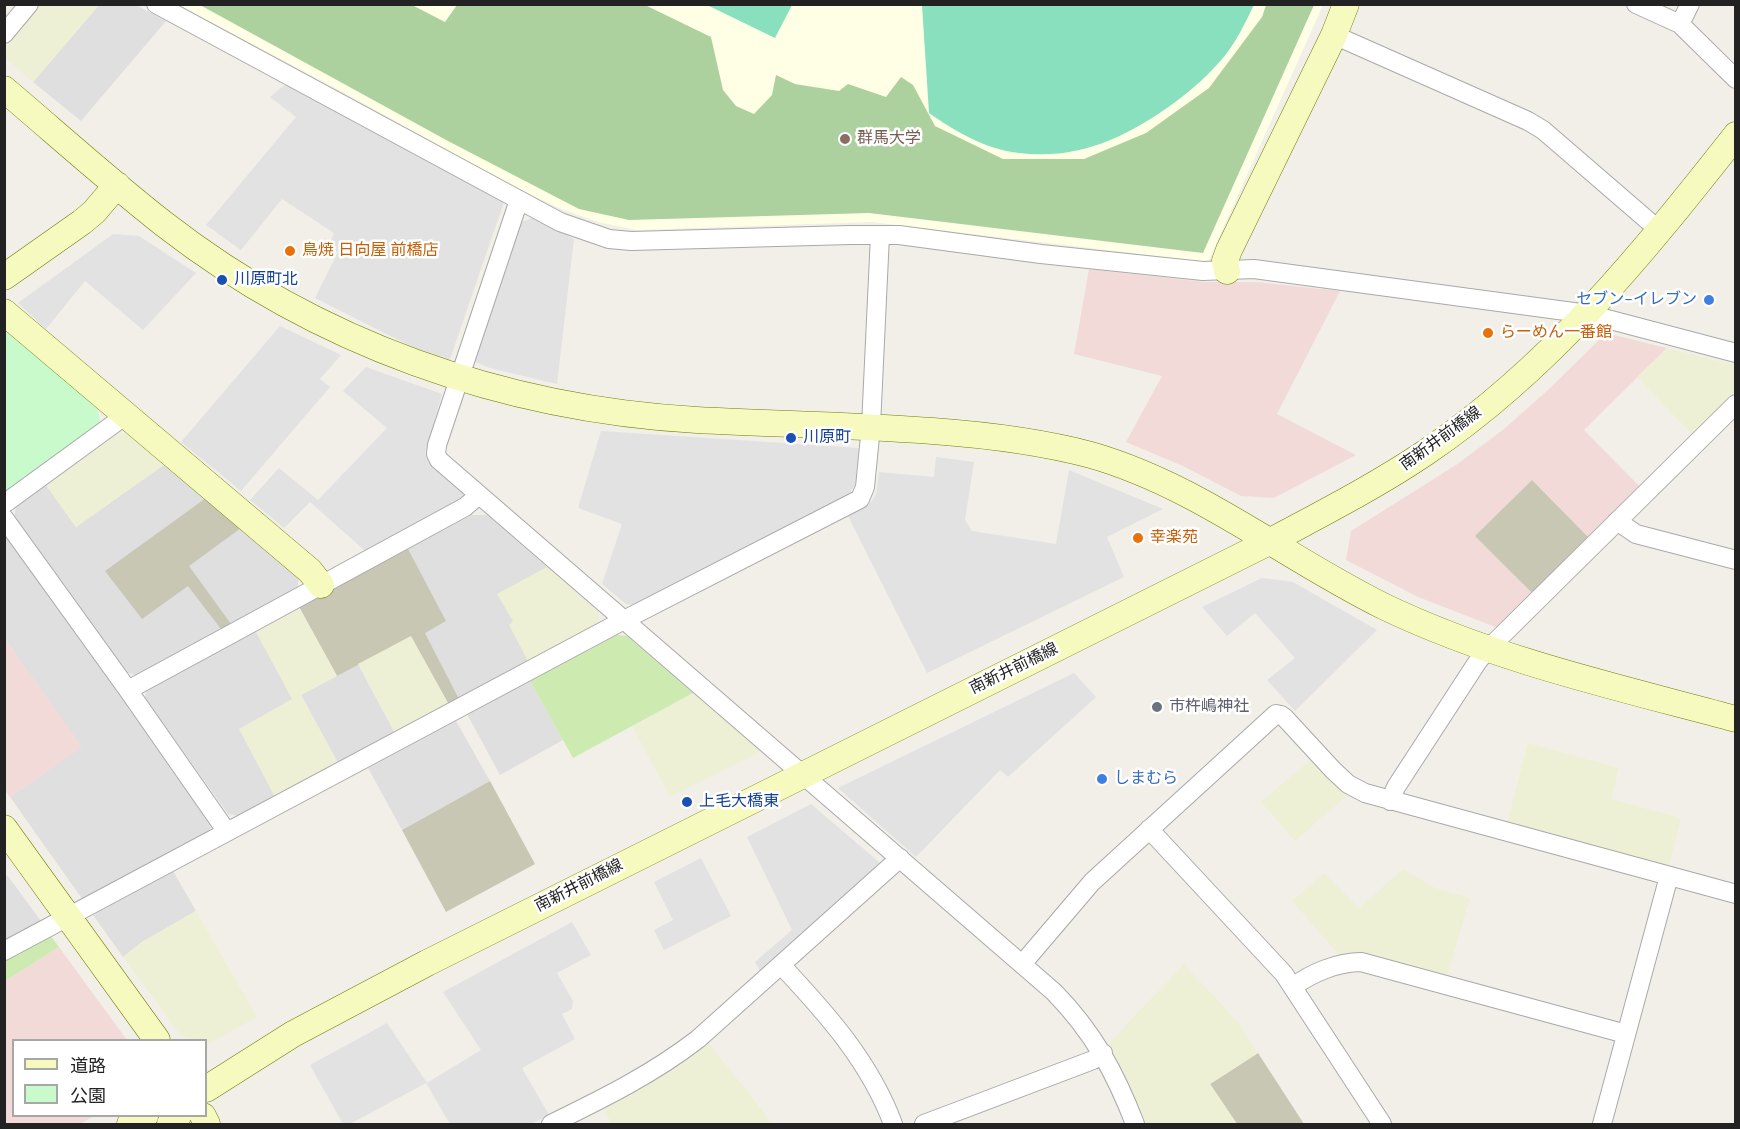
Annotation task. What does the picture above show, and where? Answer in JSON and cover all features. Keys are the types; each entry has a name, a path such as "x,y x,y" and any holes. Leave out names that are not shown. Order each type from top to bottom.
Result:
{"street":[{"path":"4,34 28,4"},
{"path":"156,4 519,200 583,231 609,239 631,241 899,235 1041,254 1180,269 1227,271 1254,269 1588,314 1736,353"},
{"path":"1227,271 1225,261 1229,250 1334,35 1346,4"},
{"path":"1636,4 1680,24 1736,79"},
{"path":"1680,24 1690,4"},
{"path":"1334,35 1528,121 1543,130 1660,231"},
{"path":"4,89 117,185 201,250 288,306 390,354 460,379 565,404 641,416 871,426 1007,437 1089,454 1129,467 1184,491 1350,589 1388,608 1555,671 1736,719"},
{"name":"南新井前橋線","path":"207,1088 293,1034 417,968 1271,541 1361,492 1427,452 1523,376 1588,314 1660,231 1736,135"},
{"path":"4,277 82,222 94,212 117,185"},
{"path":"519,200 437,445 436,454 445,466 1023,963 1071,1010 1103,1053 1135,1125"},
{"path":"4,951 624,620 860,499 865,487 871,426 880,235"},
{"path":"4,312 310,571 321,585"},
{"path":"1390,801 1396,787 1478,661 1489,648 1736,404"},
{"path":"4,504 126,415"},
{"path":"128,690 465,507 479,495"},
{"path":"4,518 227,832"},
{"path":"1617,521 1636,534 1736,560"},
{"path":"1023,963 1092,882 1276,714 1285,718 1348,784 1365,793 1736,894"},
{"path":"4,828 156,1039"},
{"path":"1149,829 1284,974 1382,1125"},
{"path":"551,1125 673,1059 783,966 900,858"},
{"path":"1602,1125 1669,876"},
{"path":"1293,987 1305,979 1341,964 1361,962 1626,1034"},
{"path":"783,966 859,1055 879,1091 893,1125"},
{"path":"924,1125 1093,1060 1103,1053"},
{"path":"130,1125 143,1117"}],"shaded area":[{"path":"41,5 99,5 33,82 5,58 5,48"},
{"path":"99,5 136,5 166,21 81,121 33,82"},
{"name":"群馬大学","path":"179,5 1323,5 1208,262 872,222 637,230 598,222 559,208 515,187"},
{"path":"286,84 505,199 448,365 315,298 338,252 328,247 334,233 282,199 241,250 206,225 296,117 270,97"},
{"path":"535,217 574,239 557,384 490,368 475,362 522,222"},
{"path":"113,234 139,236 196,273 143,330 85,281 46,329 18,303"},
{"path":"1089,269 1206,282 1256,282 1340,291 1277,414 1356,455 1274,498 1241,496 1183,466 1126,442 1162,376 1074,354"},
{"path":"280,326 341,355 320,379 330,387 241,491 181,442"},
{"path":"1606,333 1667,348 1584,430 1640,487 1589,538 1532,480 1476,536 1532,593 1498,628 1418,597 1346,560 1351,531 1456,465 1504,429"},
{"path":"1667,348 1735,365 1735,391 1692,434 1637,377"},
{"path":"366,367 442,394 425,453 428,462 466,493 466,506 372,557 310,502 284,528 250,500 279,468 318,500 387,428 343,391"},
{"path":"601,431 859,448 855,485 848,495 639,606 626,604 602,584 622,524 578,508"},
{"path":"119,433 129,435 165,464 76,527 46,485"},
{"path":"936,457 974,462 965,520 972,531 1056,544 1069,470 1163,509 1107,537 1124,577 927,673 848,516 870,503 876,495 879,472 934,477"},
{"path":"165,464 299,577 297,589 135,675 126,672 14,517 16,507 46,485 76,527"},
{"path":"1532,480 1589,538 1532,593 1475,536"},
{"path":"206,498 241,528 189,566 231,624 221,629 188,586 142,619 105,571"},
{"path":"472,515 487,515 598,611 597,624 459,699 387,560"},
{"path":"4,533 212,822 209,832 83,900 10,797 81,747 5,639"},
{"path":"408,549 446,621 425,633 459,699 449,705 411,637 337,676 299,607"},
{"path":"547,567 598,611 597,624 528,661 509,625 513,621 497,594"},
{"path":"1262,578 1293,582 1377,630 1295,711 1267,680 1295,658 1255,613 1227,636 1202,607"},
{"path":"299,607 337,676 301,695 338,763 275,797 239,729 292,699 255,630"},
{"path":"255,630 293,699 275,797 240,816 228,814 145,698 147,687"},
{"path":"411,636 449,705 395,733 358,664"},
{"path":"5,639 82,747 10,797 4,789"},
{"path":"358,664 395,733 338,763 301,695"},
{"path":"1074,673 1096,697 1008,777 1000,770 916,857 838,788"},
{"path":"530,681 563,740 500,775 467,714"},
{"path":"693,693 762,751 670,797 632,726"},
{"path":"456,721 490,781 402,830 368,768"},
{"path":"1528,743 1619,768 1611,799 1681,818 1669,867 1507,823"},
{"path":"1311,759 1349,794 1295,841 1261,802"},
{"path":"490,781 535,864 446,912 402,830"},
{"path":"811,804 879,862 879,873 763,977 755,962 792,930 747,837"},
{"path":"701,858 731,916 664,950 654,930 673,920 654,882"},
{"path":"1403,869 1435,888 1470,898 1447,977 1356,952 1339,955 1292,901 1324,873 1359,908"},
{"path":"173,871 196,911 142,942 123,957 93,915"},
{"path":"5,875 41,921 5,942"},
{"path":"196,911 257,1017 210,1043 207,1042 207,1039 181,1036 123,957 142,942"},
{"path":"572,922 591,955 557,973 573,1001 572,1009 562,1014 575,1039 522,1068 549,1115 531,1124 450,1124 426,1083 350,1124 343,1124 310,1065 387,1023 427,1083 481,1050 443,992"},
{"path":"59,947 126,1039 12,1039 12,1117 92,1117 80,1124 5,1124 5,981"},
{"path":"1184,964 1238,1022 1258,1053 1210,1084 1237,1124 1143,1124 1131,1089 1118,1061 1107,1045"},
{"path":"708,1042 773,1124 611,1124 604,1107 681,1064"},
{"path":"1258,1053 1304,1124 1237,1124 1210,1084"}],"green space":[{"path":"922,4 1254,5 1235,41 1221,60 1188,92 1155,116 1098,145 1057,154 1035,154 1001,150 979,142 929,113"},
{"name":"群馬大学","path":"200,5 412,5 445,22 457,5 645,5 711,37 723,90 736,106 754,114 772,95 776,75 795,84 839,91 848,84 886,97 901,77 913,85 935,126 1003,159 1084,159 1146,133 1209,88 1262,17 1266,5 1314,5 1203,253 869,213 629,220 579,209 448,141"},
{"path":"707,5 792,5 775,38"},
{"path":"5,329 98,409 100,422 5,491"},
{"path":"617,635 627,636 693,693 573,758 530,681"},
{"path":"51,936 59,947 5,981 5,961"}],"place":[{"name":"群馬大学","path":"845,139"},
{"name":"鳥焼 日向屋 前橋店","path":"290,251"},
{"name":"川原町北","path":"222,280"},
{"name":"セブン-イレブン","path":"1709,300"},
{"name":"らーめん一番館","path":"1488,333"},
{"name":"川原町","path":"791,438"},
{"name":"幸楽苑","path":"1138,538"},
{"name":"市杵嶋神社","path":"1157,707"},
{"name":"しまむら","path":"1102,779"},
{"name":"上毛大橋東","path":"687,802"}]}
